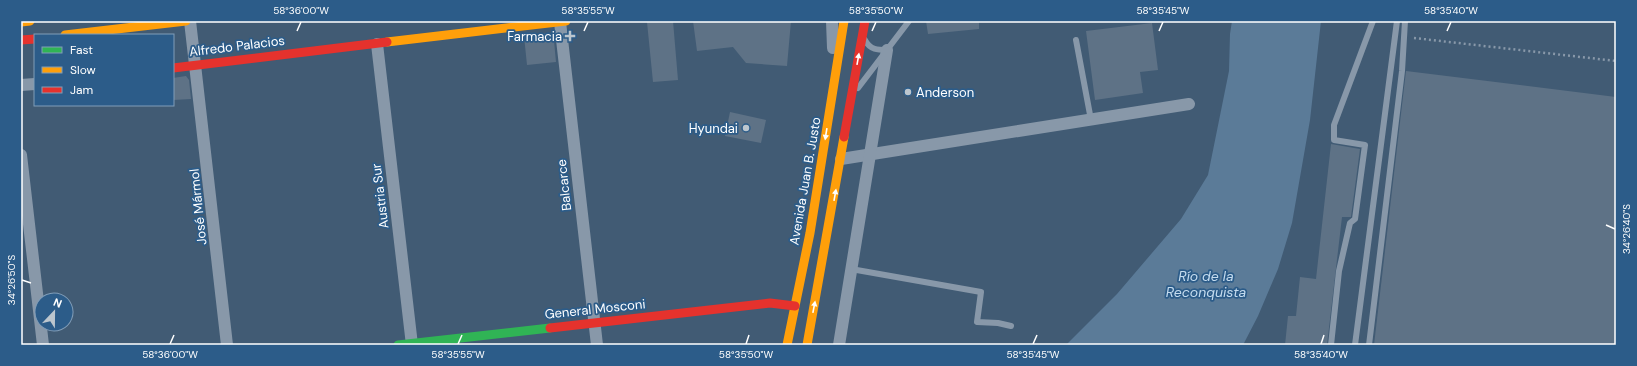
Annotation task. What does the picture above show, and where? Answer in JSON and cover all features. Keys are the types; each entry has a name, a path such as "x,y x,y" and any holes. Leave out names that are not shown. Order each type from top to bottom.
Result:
{"main road":[{"path":"21,22 30,21"},
{"path":"75,34 186,21"},
{"name":"Alfredo Palacios","path":"174,68 566,21"},
{"name":"Avenida Juan B. Justo","path":"787,345 810,233 844,21"},
{"path":"807,345 865,21"},
{"path":"21,40 34,39"},
{"name":"General Mosconi","path":"398,345 770,303 795,306"}],"street":[{"name":"José Mármol","path":"190,21 227,345"},
{"name":"Balcarce","path":"560,21 597,345"},
{"path":"832,21 834,27 833,96"},
{"name":"Austria Sur","path":"377,44 412,344"},
{"path":"839,345 887,50"},
{"path":"21,85 34,84"},
{"path":"841,159 1189,104"},
{"path":"21,154 43,345"}],"lane":[{"path":"851,97 909,21"},
{"path":"1331,345 1339,272 1350,223 1355,219 1365,145 1334,140 1334,125 1373,21"},
{"path":"1355,345 1397,21"},
{"path":"1369,345 1388,194 1405,21"},
{"path":"862,33 866,43 871,48 876,50 887,50"},
{"path":"1076,40 1091,120"},
{"path":"851,269 981,292 976,322 998,323 1011,326"}],"path":[{"path":"1404,37 1616,61"}],"water":[{"name":"Río de la Reconquista","path":"1232,21 1321,21 1310,120 1292,223 1278,269 1258,316 1243,345 1066,345 1117,294 1181,219 1208,175 1229,71 1230,34"}],"building":[{"path":"673,21 678,80 653,82 647,22"},
{"path":"693,21 791,21 787,66 746,63 733,47 697,51"},
{"path":"926,21 979,21 979,29 928,34"},
{"path":"1152,23 1158,70 1140,72 1143,93 1095,100 1086,31"},
{"path":"548,33 554,41 556,62 527,65 524,36"},
{"path":"1406,71 1616,97 1616,345 1374,345"},
{"path":"186,76 189,80 191,99 174,100 174,78"},
{"name":"Hyundai","path":"730,112 766,120 761,143 725,136"},
{"path":"1331,144 1360,149 1351,217 1342,217 1327,345 1285,345 1288,316 1296,316 1300,277 1316,279"}],"traffic: fast":[{"path":"398,345 550,328"}],"traffic: slow":[{"path":"21,22 30,21"},
{"path":"74,34 186,21"},
{"path":"387,42 566,21"},
{"path":"787,345 810,233 844,21"},
{"path":"807,345 844,137"}],"traffic: jam":[{"path":"844,137 865,21"},
{"path":"21,40 34,39"},
{"path":"174,68 387,42"},
{"path":"550,328 770,303 795,306"}],"place":[{"name":"Farmacia","path":"570,36"},
{"name":"Anderson","path":"908,92"},
{"name":"Hyundai","path":"746,128"}]}
